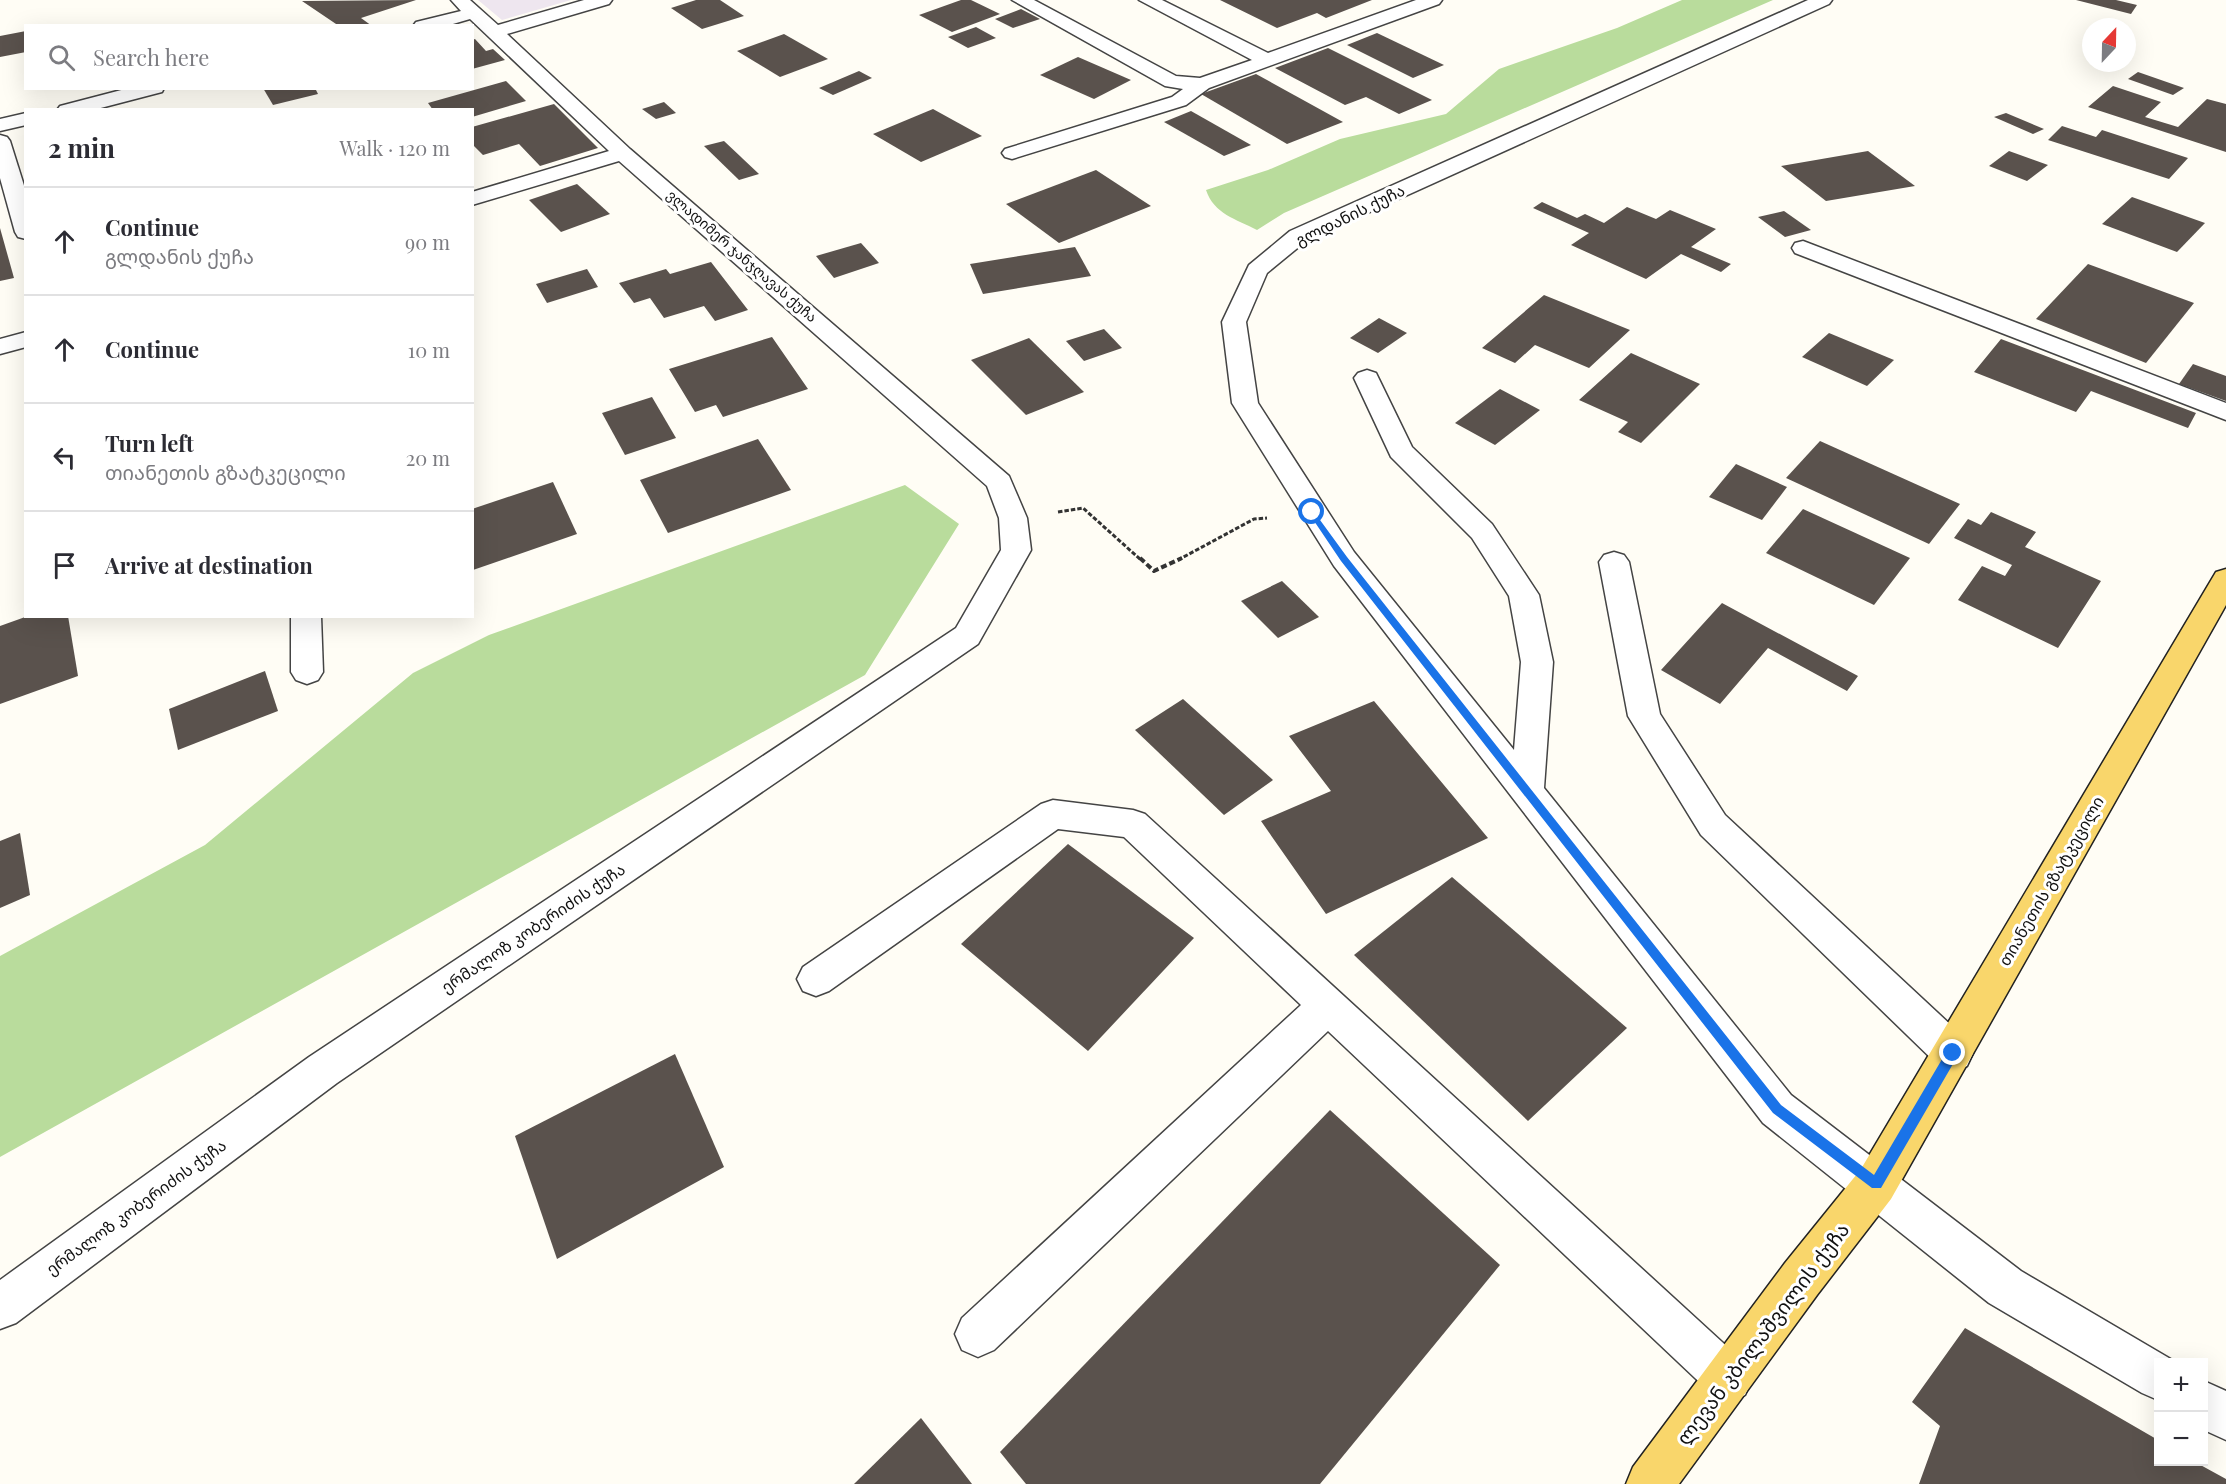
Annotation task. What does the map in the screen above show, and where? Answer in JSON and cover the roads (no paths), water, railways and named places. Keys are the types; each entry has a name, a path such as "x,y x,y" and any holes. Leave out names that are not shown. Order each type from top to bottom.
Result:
{"main road":[{"name":"თიანეთის გზატკეცილი","path":"1876,1184 2226,579"},
{"name":"ლევან კბილაშვილის ქუჩა","path":"1650,1484 1802,1278 1876,1184"}],"street":[{"name":"ვლადიმერ ჯანჯღავას ქუჩა","path":"460,0 623,153 999,482 1013,518"},
{"path":"495,32 603,0"},
{"path":"1022,0 1172,82 1202,84"},
{"path":"1148,0 1267,60"},
{"path":"1012,153 1179,101 1202,84 1433,0"},
{"name":"გლდანის ქუჩა","path":"1823,0 1298,236 1257,270 1234,322 1245,404 1344,559 1777,1109 1876,1184 2005,1287 2154,1375"},
{"path":"430,24 474,13"},
{"path":"75,108 147,90"},
{"path":"0,125 24,119"},
{"path":"0,141 24,225"},
{"path":"474,198 623,153"},
{"path":"1803,248 2226,412"},
{"path":"0,347 24,340"},
{"path":"1367,378 1401,451 1482,531 1524,595 1537,662 1527,789"},
{"name":"ერმალოზ კობერიძის ქუჩა","path":"0,1307 323,1070 967,636 1016,550 1013,518"},
{"path":"1614,562 1644,716 1713,825 1953,1053"},
{"path":"306,618 306,672"},
{"path":"816,979 1053,814 1133,824 1729,1379"},
{"path":"978,1334 1328,1005"},
{"path":"2208,1406 2226,1417"}]}
